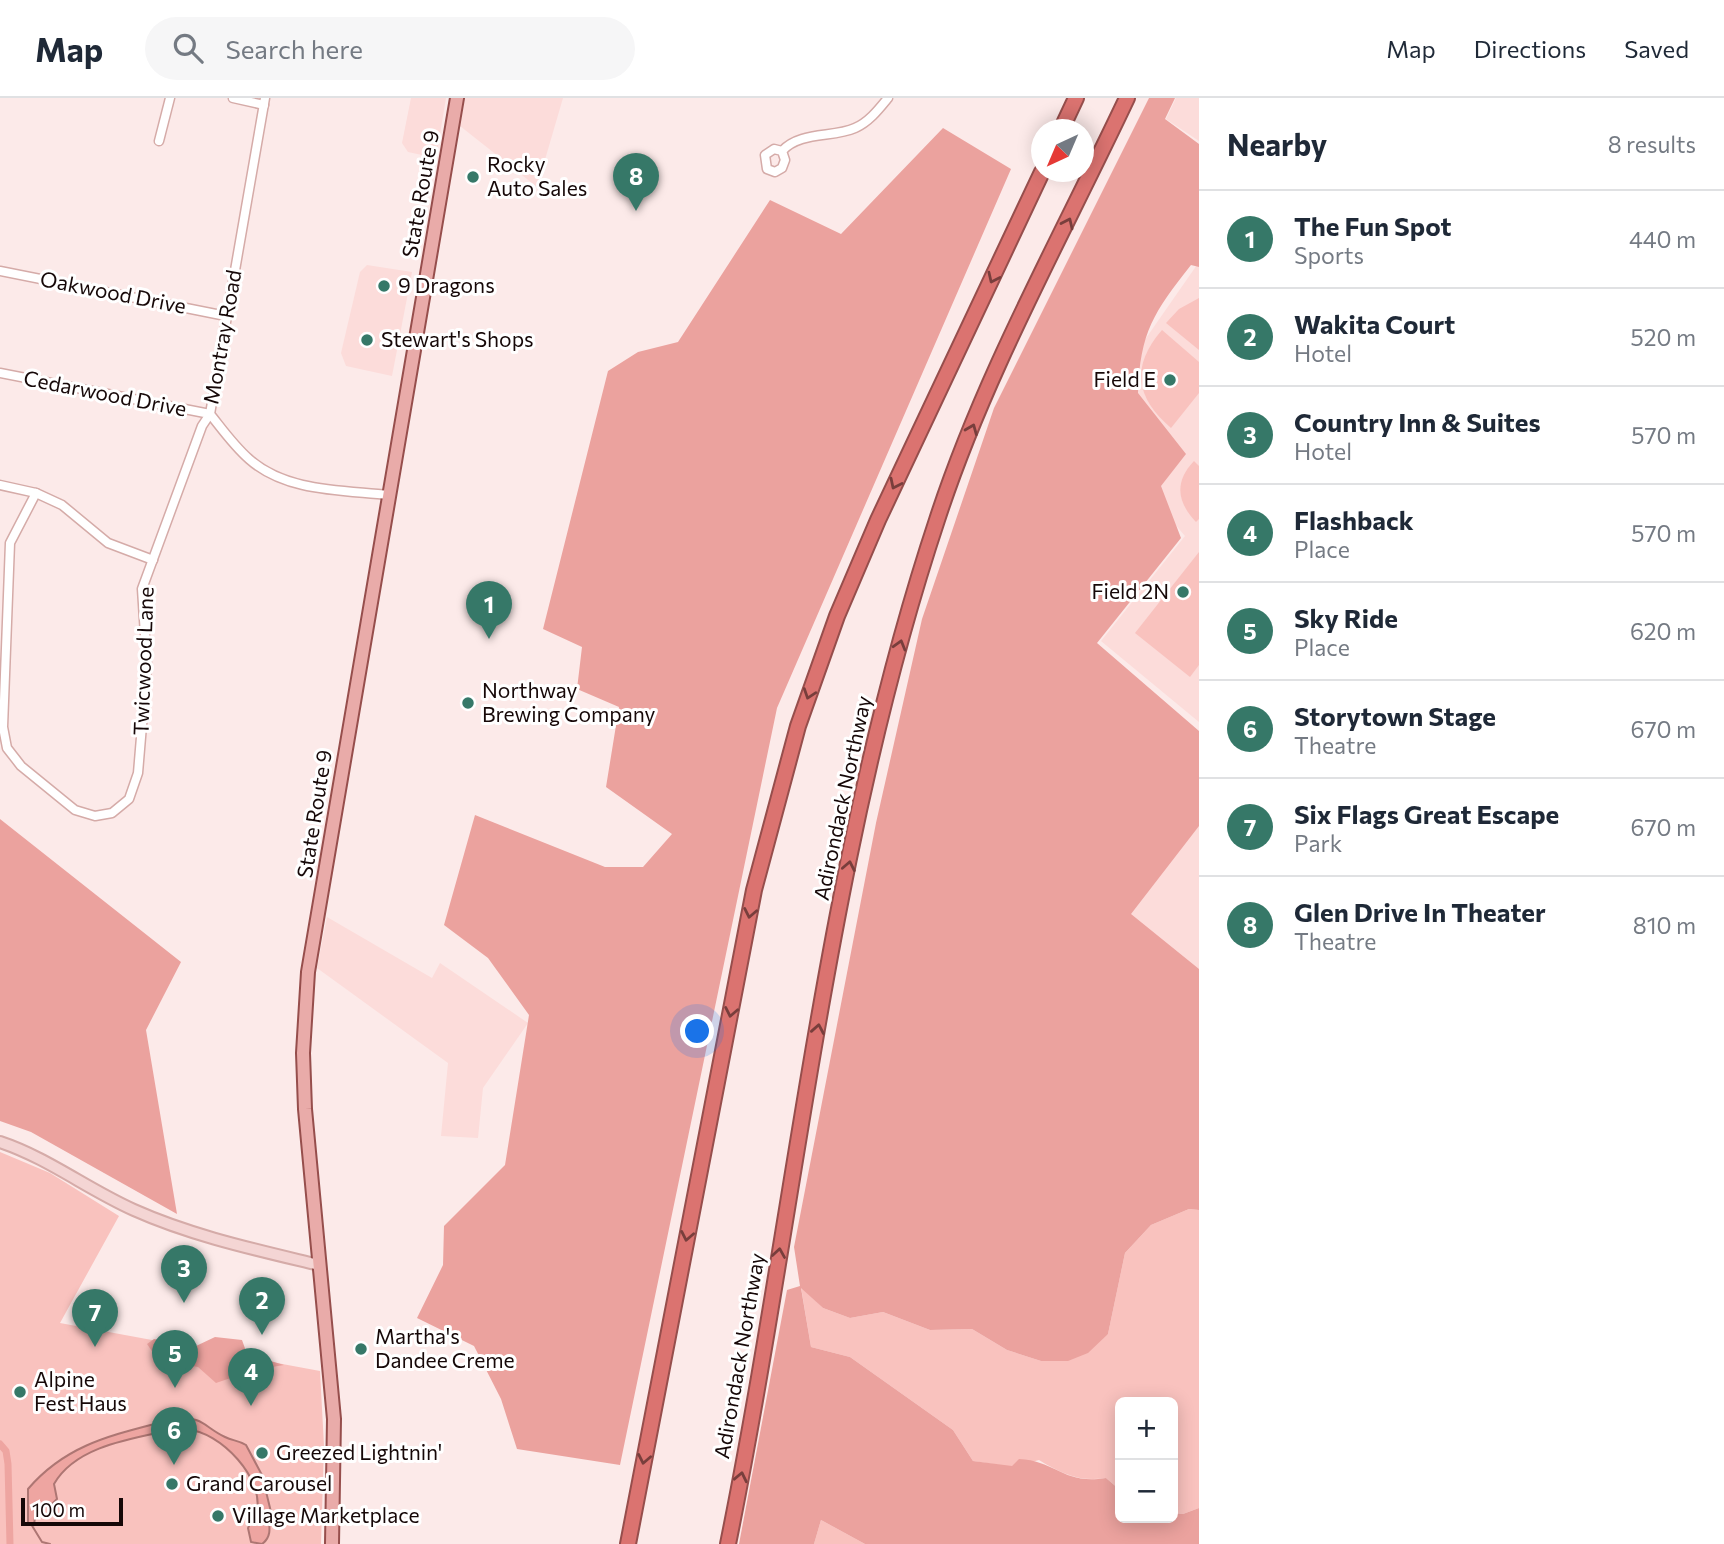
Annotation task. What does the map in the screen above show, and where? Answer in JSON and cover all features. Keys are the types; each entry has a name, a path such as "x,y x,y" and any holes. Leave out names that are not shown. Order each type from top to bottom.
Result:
{"highway":[{"path":"1066,119 1076,98"},
{"name":"Adirondack Northway","path":"727,1544 755,1410 788,1198 877,723 937,518 986,394 1126,98"},
{"path":"628,1544 754,890 798,726 837,616 873,532 1037,182"}],"main road":[{"name":"State Route 9","path":"332,1544 335,1428 304,1081 308,972 457,98"}],"street":[{"path":"159,141 170,98"},
{"path":"233,98 264,102"},
{"path":"782,151 804,138 856,128 877,112 888,98"},
{"name":"Montray Road","path":"264,102 210,414 250,460 272,475 303,486 388,495"},
{"name":"Oakwood Drive","path":"0,271 226,316"},
{"name":"Cedarwood Drive","path":"0,373 210,414"},
{"name":"Twicwood Lane","path":"36,493 10,543 3,727 7,748 21,766 75,810 95,816 112,813 129,799 138,773 147,666 142,589 201,426 210,414"},
{"path":"0,485 36,493 62,505 108,543 153,560"},
{"path":"0,1142 43,1158 96,1191 169,1224 319,1265"}],"shaded area":[{"path":"411,98 446,98 436,158 408,152 402,143"},
{"path":"465,98 563,98 537,187 460,126"},
{"path":"1149,98 1175,98 1165,119 1199,144 1199,267 1191,265 1167,296 1151,324 1142,354 1138,393 1186,454 1161,486 1181,538 1097,643 1199,731 1199,826 1131,914 1199,969 1199,1210 1189,1209 1151,1225 1125,1253 1108,1334 1088,1353 1068,1361 1041,1361 1007,1350 972,1329 930,1330 883,1312 850,1318 823,1308 801,1288 811,1347 850,1357 953,1430 973,1461 1012,1466 1019,1459 1043,1464 1070,1476 1106,1478 1115,1486 1115,1523 1178,1523 1178,1514 1199,1508 1199,1544 865,1544 821,1520 814,1544 739,1544 787,1290 800,1286 794,1247 876,823 922,619 994,408"},
{"path":"1176,98 1199,98 1199,141 1166,119"},
{"path":"943,128 1011,169 777,708 620,1465 517,1449 501,1399 474,1346 417,1318 443,1265 444,1226 505,1165 529,1015 488,958 444,925 475,815 605,867 643,867 672,834 606,787 619,707 577,689 582,647 543,629 608,371 638,352 678,342 770,200 841,234"},
{"path":"1199,262 1199,722 1101,641 1185,536 1147,491 1119,377"},
{"path":"367,265 412,272 392,376 346,366 341,353 360,272"},
{"path":"1199,298 1199,350 1166,323 1179,309"},
{"name":"Field E","path":"1162,330 1199,362 1199,393 1171,428 1150,405 1141,382 1145,357"},
{"path":"1194,461 1199,466 1199,519 1196,522 1185,507 1180,492 1183,477"},
{"name":"Field 2N","path":"1199,552 1199,665 1190,677 1135,633"},
{"path":"1199,799 1199,984 1112,913"},
{"path":"0,819 181,962 146,1030 177,1214 31,1132 0,1121"},
{"path":"327,917 432,978 440,963 528,1023 483,1088 478,1138 441,1136 448,1063 317,968"},
{"path":"0,1152 50,1173 119,1216 60,1323 320,1371 324,1446 321,1544 0,1544"},
{"path":"1189,1209 1199,1210 1199,1508 1183,1514 1178,1514 1178,1397 1115,1397 1115,1486 1106,1478 1071,1476 1039,1460 1012,1467 973,1461 953,1430 850,1357 811,1347 801,1287 823,1308 850,1318 883,1312 930,1330 972,1329 1007,1350 1041,1361 1108,1334 1125,1253 1151,1225"},
{"path":"215,1337 242,1340 247,1354 284,1365 254,1370 216,1383 198,1367 158,1360 147,1344 154,1339 196,1346"},
{"path":"177,1418 199,1421 225,1437 246,1445 262,1475 271,1512 268,1512 269,1534 262,1544 251,1542 248,1528 255,1516 258,1501 247,1472 238,1459 213,1438 187,1430 187,1436 169,1439 167,1431 120,1442 75,1461 63,1471 54,1484 57,1499 52,1504 36,1509 34,1525 28,1523 28,1489 60,1460 115,1435"},
{"path":"821,1520 865,1544 814,1544"}],"waterway":[{"path":"0,1444 6,1451 8,1464 10,1544"},
{"path":"31,1524 42,1542 50,1544"}],"place":[{"name":"Rocky Auto Sales","path":"473,177"},
{"name":"Glen Drive In Theater","path":"636,211"},
{"name":"9 Dragons","path":"384,286"},
{"name":"Stewart's Shops","path":"367,340"},
{"name":"Field E","path":"1170,380"},
{"name":"Field 2N","path":"1183,592"},
{"name":"The Fun Spot","path":"489,639"},
{"name":"Northway Brewing Company","path":"468,703"},
{"name":"Country Inn & Suites","path":"184,1303"},
{"name":"Wakita Court","path":"262,1335"},
{"name":"Six Flags Great Escape","path":"95,1347"},
{"name":"Martha's Dandee Creme","path":"361,1349"},
{"name":"Sky Ride","path":"175,1388"},
{"name":"Alpine Fest Haus","path":"20,1392"},
{"name":"Flashback","path":"251,1406"},
{"name":"Greezed Lightnin'","path":"262,1453"},
{"name":"Storytown Stage","path":"174,1465"},
{"name":"Grand Carousel","path":"172,1484"},
{"name":"Village Marketplace","path":"218,1516"}]}
